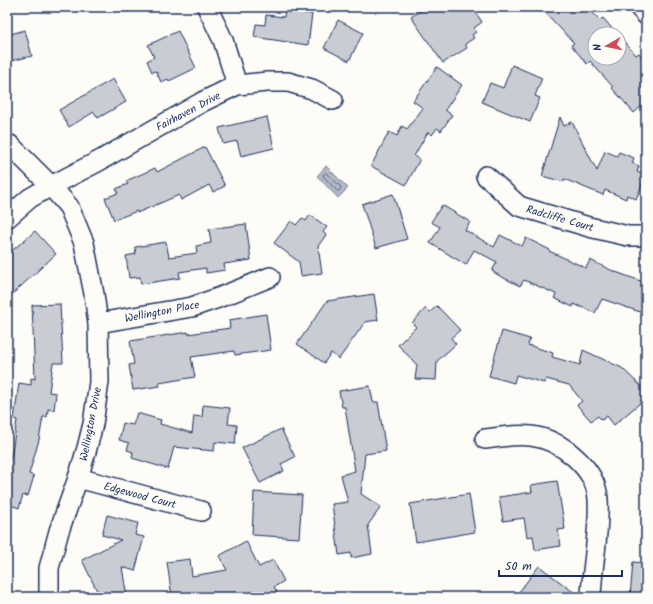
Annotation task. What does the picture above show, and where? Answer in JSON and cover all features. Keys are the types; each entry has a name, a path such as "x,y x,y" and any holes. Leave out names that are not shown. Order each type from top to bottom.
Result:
{"street":[{"path":"207,7 223,40 237,85"},
{"path":"639,7 646,15"},
{"name":"Fairhaven Drive","path":"7,218 30,198 99,161 204,101 237,85 267,82 288,82 312,89 333,100"},
{"path":"10,145 51,186"},
{"name":"Radcliffe Court","path":"486,176 519,206 589,227 628,236 646,236"},
{"name":"Wellington Drive","path":"49,597 49,568 59,531 87,448 93,424 99,383 98,323 84,243 69,207 51,186"},
{"name":"Wellington Place","path":"98,323 192,308 270,277"},
{"path":"485,439 511,435 532,436 552,442 566,450 585,468 591,478 598,498 591,597"},
{"name":"Edgewood Court","path":"78,478 201,511"}],"water":[{"path":"326,166 348,188 338,198 317,176"}],"building":[{"path":"426,7 472,7 482,22 474,28 476,32 472,35 474,38 465,44 467,48 443,63 411,17"},
{"path":"540,7 587,7 600,20 603,18 610,26 587,26 587,64 571,45 574,43"},
{"path":"285,10 312,14 308,45 254,37 256,24 265,25 266,15 284,17"},
{"path":"338,20 363,33 349,61 324,48"},
{"path":"25,30 32,56 7,62 7,35"},
{"path":"178,31 196,68 169,81 168,79 161,82 156,71 152,72 147,61 154,57 148,45"},
{"path":"627,45 636,55 639,53 646,61 646,102 634,113 612,88 613,87 594,66 627,66"},
{"path":"512,65 542,78 535,96 540,98 530,122 482,102 490,83 503,88"},
{"path":"437,67 462,85 445,110 452,115 441,131 437,128 432,135 428,132 414,156 420,159 406,185 371,166 389,132 397,136 402,126 407,129 423,108 413,101"},
{"path":"113,79 126,102 98,118 94,112 69,127 59,110"},
{"path":"267,117 274,148 241,156 237,141 223,144 219,128"},
{"path":"560,117 564,126 572,122 597,171 605,151 617,156 619,152 634,158 632,163 639,166 637,172 646,176 636,199 627,195 626,199 605,190 603,195 564,179 564,182 542,176"},
{"path":"205,147 225,186 213,192 209,185 181,200 179,195 137,213 137,211 114,220 105,198 118,193 116,189 128,184 126,181 155,168 157,172"},
{"path":"393,194 407,239 376,248 362,204"},
{"path":"442,205 470,222 465,230 494,247 500,235 522,246 526,238 550,250 549,251 586,268 590,260 613,271 646,283 646,314 602,299 595,313 574,304 573,307 554,298 556,294 524,280 520,286 498,275 492,271 497,262 474,250 466,265 430,243 440,227 431,222"},
{"path":"310,215 327,227 323,232 326,235 318,246 322,273 301,276 299,262 274,243 291,221 296,225 302,218 306,221"},
{"path":"246,224 251,260 224,264 225,270 206,273 206,268 179,272 180,278 141,284 140,277 129,278 126,256 136,254 135,247 166,242 169,257 197,253 196,246 211,243 209,229"},
{"path":"35,231 56,254 7,299 7,255"},
{"path":"374,294 378,320 365,322 339,359 331,353 324,363 297,344 327,301"},
{"path":"60,304 63,363 53,363 49,392 56,393 54,410 48,409 47,417 43,417 39,440 29,474 34,476 28,496 23,495 19,508 7,504 7,457 11,458 17,420 14,419 19,383 31,385 31,378 35,379 32,305"},
{"path":"437,306 460,330 451,338 456,344 437,361 436,380 415,379 417,365 398,345 416,327 412,323 426,308 430,312"},
{"path":"266,314 271,350 235,355 234,351 191,357 195,377 159,383 160,386 133,390 129,365 134,364 130,341 188,332 188,334 230,328 229,320"},
{"path":"502,331 530,339 528,345 553,353 552,357 580,365 583,350 622,368 646,391 646,398 614,425 607,416 602,420 598,416 591,421 577,405 582,401 569,385 546,379 544,383 516,375 514,383 489,376"},
{"path":"370,386 373,402 378,402 386,451 365,454 361,494 381,507 368,525 372,554 351,558 351,553 339,555 332,504 348,502 341,475 355,471 345,407 342,407 339,391"},
{"path":"203,405 230,408 228,424 237,425 235,444 215,442 214,451 174,447 168,469 132,458 133,452 127,450 129,443 119,440 123,423 133,425 137,413 161,420 160,424 192,433 194,416 202,417"},
{"path":"281,429 295,457 281,464 284,471 260,483 242,448"},
{"path":"557,481 565,529 558,530 561,546 535,550 533,536 527,537 524,518 503,521 499,497 532,492 531,485"},
{"path":"254,492 302,495 299,538 252,535"},
{"path":"469,494 475,532 416,542 410,504"},
{"path":"107,515 138,523 135,535 144,537 135,571 122,567 127,597 100,597 82,560 121,540 102,535"},
{"path":"246,541 259,567 273,560 284,581 274,587 277,592 267,597 172,597 167,562 190,559 192,576 227,570 219,556"},
{"path":"633,562 646,563 646,597 630,597"},
{"path":"539,566 580,597 515,597"}]}
